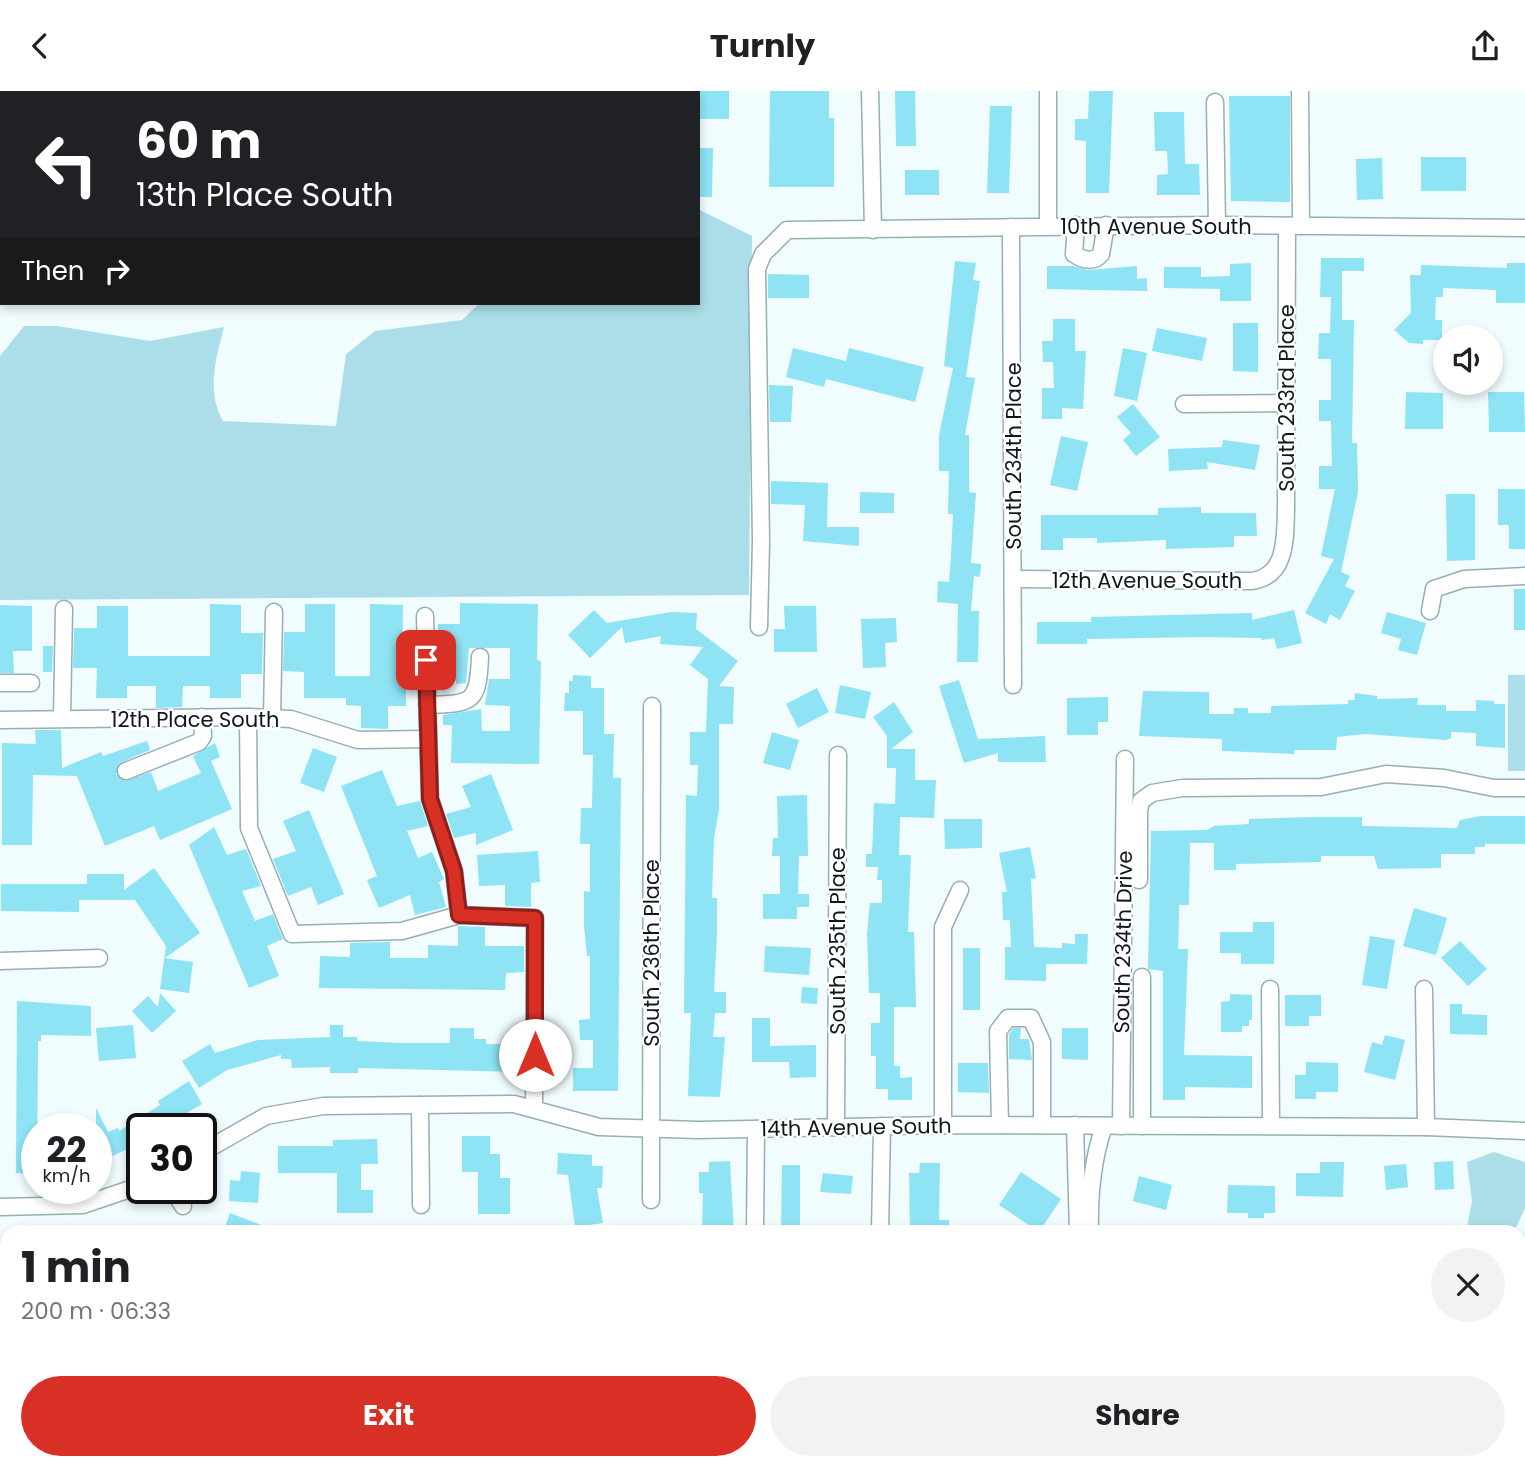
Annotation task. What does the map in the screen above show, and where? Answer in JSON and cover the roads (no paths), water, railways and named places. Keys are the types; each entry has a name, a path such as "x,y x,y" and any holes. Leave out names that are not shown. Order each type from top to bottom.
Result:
{"street":[{"path":"870,91 873,230"},
{"path":"1048,91 1048,225"},
{"name":"South 233rd Place","path":"1276,568 1285,536 1286,404 1300,91"},
{"path":"1215,101 1217,225"},
{"name":"10th Avenue South","path":"759,627 761,541 757,269 763,254 787,230 1048,225 1525,228"},
{"path":"1076,225 1074,254 1082,260 1090,260 1101,254 1106,225"},
{"name":"South 234th Place","path":"1011,227 1013,685"},
{"path":"1184,404 1286,404"},
{"name":"12th Avenue South","path":"1014,579 1251,581 1264,577 1276,568"},
{"path":"1430,611 1434,589 1464,579 1525,576"},
{"path":"62,718 64,609"},
{"path":"272,718 274,612"},
{"path":"425,616 430,799 454,871 459,915"},
{"path":"427,705 467,702 474,698 479,687 480,657"},
{"path":"0,683 31,683"},
{"name":"South 236th Place","path":"651,1200 652,706"},
{"path":"126,771 199,742 203,736 202,717"},
{"path":"248,717 249,828 292,934 402,931 459,915 535,918 534,1108"},
{"name":"12th Place South","path":"0,720 272,718 291,719 358,740 428,739"},
{"name":"South 235th Place","path":"836,1127 838,755"},
{"name":"South 234th Drive","path":"1121,1125 1125,759"},
{"path":"1139,880 1141,801 1153,793 1182,788 1321,787 1386,774 1444,778 1494,788 1525,788"},
{"path":"943,1125 943,927 960,890"},
{"path":"0,961 99,958"},
{"path":"1142,977 1142,1126"},
{"path":"1270,989 1271,1126"},
{"path":"1424,989 1426,1127"},
{"path":"1000,1125 998,1031 1008,1018 1031,1018 1042,1042 1042,1125"},
{"name":"14th Avenue South","path":"217,1143 258,1119 282,1111 323,1107 513,1104 534,1108 576,1123 698,1130 943,1125 1121,1125 1426,1127 1525,1131"},
{"path":"420,1105 421,1205"},
{"path":"1075,1125 1078,1225"},
{"path":"1090,1225 1089,1198 1095,1151 1104,1125"},
{"path":"880,1225 882,1126"},
{"path":"755,1129 755,1225"},
{"path":"0,1207 83,1205 126,1190"}]}
